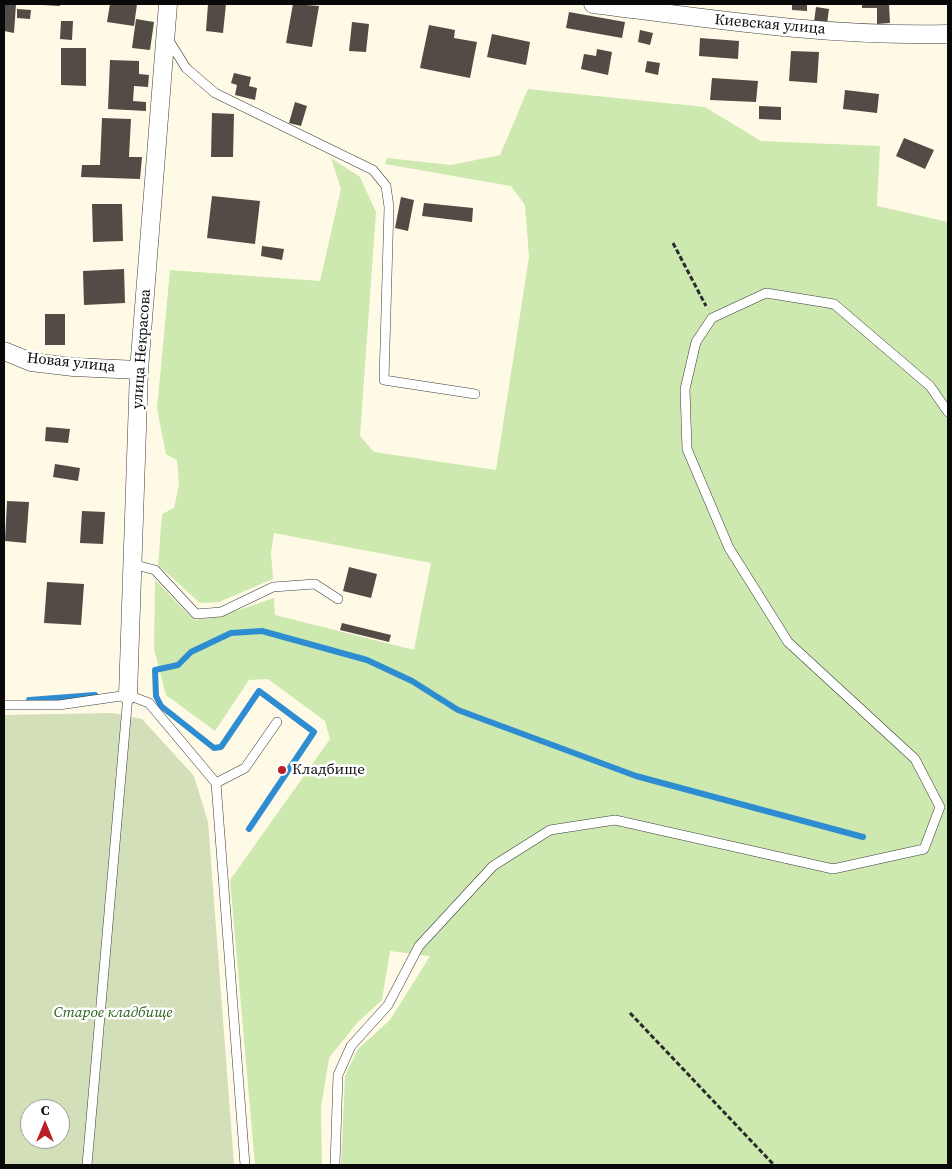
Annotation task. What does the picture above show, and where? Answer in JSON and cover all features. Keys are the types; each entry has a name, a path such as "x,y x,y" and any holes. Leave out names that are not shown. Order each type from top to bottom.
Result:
{"street":[{"name":"улица Некрасова","path":"128,695 140,370 168,4"},
{"name":"Киевская улица","path":"593,4 758,25 897,35 948,34"},
{"name":"Новая улица","path":"4,351 31,362 72,367 140,370"}],"lane":[{"path":"165,34 186,68 216,93 373,170 386,186 389,207 384,380 475,394"},
{"path":"336,1165 338,1075 351,1046 388,1005 419,946 493,866 550,830 615,820 833,869 924,849 940,807 915,759 788,642 729,548 688,449 685,389 696,342 712,318 766,293 834,304 930,386 948,412"},
{"path":"132,564 155,570 196,614 221,612 273,587 315,584 338,599"},
{"path":"87,1165 128,695"},
{"path":"4,705 58,705 128,695 149,703 216,783 245,1165"},
{"path":"216,783 245,768 276,722"}],"path":[{"path":"673,243 712,318"},
{"path":"630,1013 774,1165"}],"green space":[{"path":"528,89 705,107 761,141 880,146 877,206 948,222 948,1165 341,1165 345,1076 358,1049 390,1020 430,956 390,951 382,1000 357,1023 329,1058 321,1108 322,1165 255,1165 230,880 330,739 325,721 268,679 249,680 215,731 166,695 154,649 155,580 194,620 221,616 274,598 275,615 414,650 431,563 274,533 271,552 273,579 219,602 200,603 158,565 162,514 174,508 179,485 177,460 166,454 157,409 170,270 320,281 341,189 331,158 360,177 376,212 360,436 374,452 496,470 529,257 525,205 511,186 385,164 387,158 451,165 500,155"},
{"name":"Старое кладбище","path":"113,713 142,719 194,776 208,822 234,1165 4,1165 4,715"}],"building":[{"path":"4,4 16,4 14,33 4,31"},
{"path":"60,4 60,6 43,5"},
{"path":"110,4 137,4 134,26 107,22"},
{"path":"208,4 226,4 223,33 206,31"},
{"path":"293,4 319,6 312,47 286,43"},
{"path":"792,4 807,4 807,11 792,10"},
{"path":"862,4 889,4 890,23 877,24 877,8 862,8"},
{"path":"816,7 829,9 827,24 814,22"},
{"path":"17,9 31,10 30,19 17,18"},
{"path":"569,12 625,22 622,38 566,28"},
{"path":"136,19 154,22 150,50 132,48"},
{"path":"61,21 73,21 72,40 60,39"},
{"path":"352,22 369,24 366,52 349,51"},
{"path":"429,25 455,30 454,38 477,42 470,78 420,68"},
{"path":"640,30 653,33 650,45 638,42"},
{"path":"492,34 530,42 526,65 487,57"},
{"path":"700,38 739,41 738,59 699,56"},
{"path":"61,48 86,48 86,86 61,85"},
{"path":"597,49 612,52 608,75 581,69 584,54 596,56"},
{"path":"791,51 819,52 817,83 789,81"},
{"path":"110,60 139,61 139,74 149,75 148,87 134,86 133,101 146,102 146,111 108,109"},
{"path":"647,61 660,63 658,75 645,72"},
{"path":"234,73 251,77 249,86 257,88 255,100 235,95 237,85 231,83"},
{"path":"712,78 758,81 756,102 710,100"},
{"path":"845,90 879,94 877,113 843,109"},
{"path":"295,102 307,106 301,126 289,123"},
{"path":"759,106 781,107 781,120 759,119"},
{"path":"212,113 234,114 233,157 211,157"},
{"path":"102,118 131,119 129,157 142,157 140,179 81,177 82,165 100,165"},
{"path":"904,138 934,150 925,169 896,156"},
{"path":"212,196 260,201 255,244 207,238"},
{"path":"401,197 414,200 408,231 395,228"},
{"path":"424,203 473,208 472,222 422,216"},
{"path":"92,204 122,204 123,241 93,242"},
{"path":"262,246 284,249 282,260 261,256"},
{"path":"124,269 125,303 84,305 83,271"},
{"path":"45,314 65,314 65,345 45,345"},
{"path":"46,427 70,429 68,443 45,441"},
{"path":"55,464 80,468 78,481 53,477"},
{"path":"7,501 29,502 26,543 5,541"},
{"path":"82,511 105,512 103,544 80,543"},
{"path":"349,567 377,574 371,598 343,591"},
{"path":"47,582 84,584 81,625 44,623"},
{"path":"342,623 391,635 389,642 340,630"}],"waterway":[{"path":"249,829 314,732 259,691 221,747 214,748 161,706 156,696 155,670 178,665 191,652 231,633 262,631 367,660 412,681 458,710 636,776 863,837"},
{"path":"29,700 95,695"}],"place":[{"name":"Кладбище","path":"282,770"}]}
